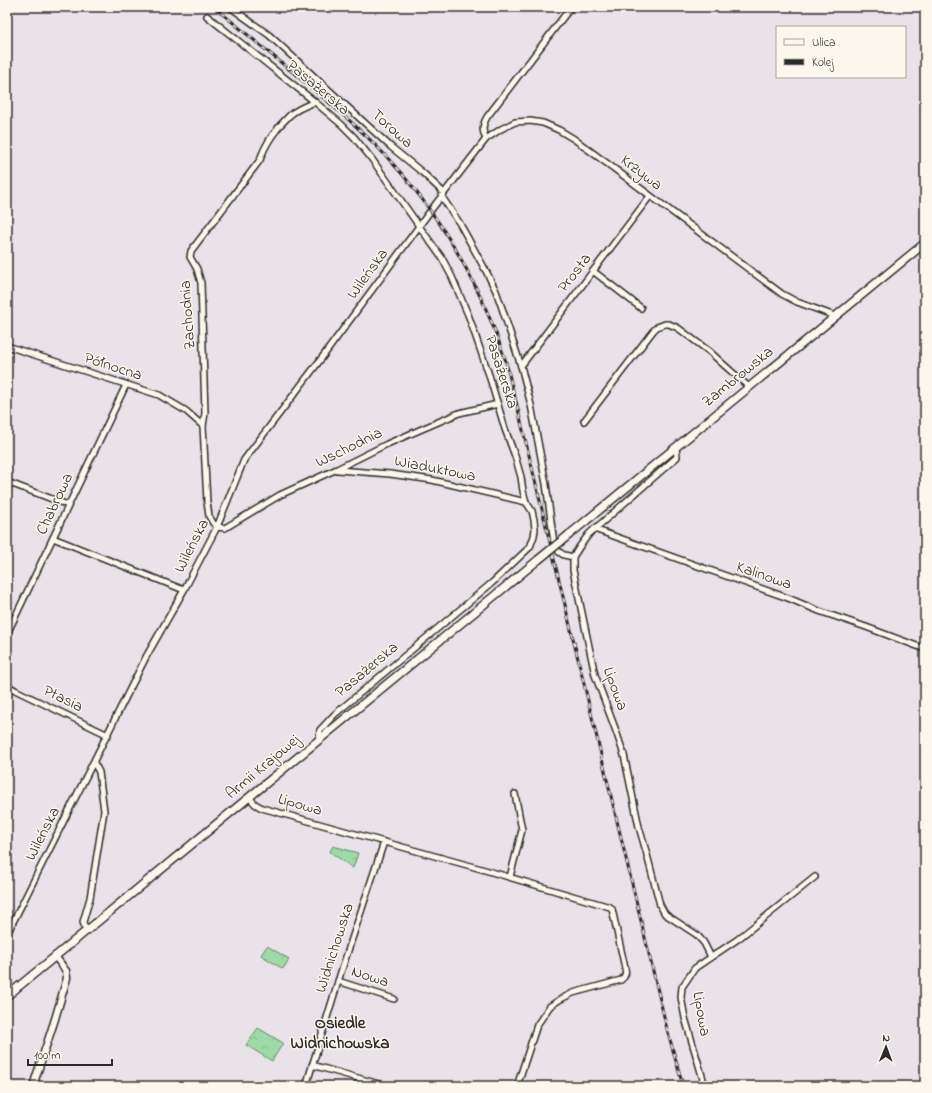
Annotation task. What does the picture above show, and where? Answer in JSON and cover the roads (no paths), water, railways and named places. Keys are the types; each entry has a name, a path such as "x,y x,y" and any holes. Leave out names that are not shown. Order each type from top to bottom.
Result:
{"main road":[{"name":"Zambrowska","path":"570,534 925,243"},
{"name":"Armii Krajowej","path":"7,996 570,534"}],"street":[{"name":"Torowa","path":"230,7 269,35 391,147 423,173 443,195 496,291 521,366 531,404 546,484 554,543 559,552 573,557"},
{"path":"486,139 483,131 484,123 487,117 571,7"},
{"name":"Pasażerska","path":"207,16 315,102 354,137 371,158 442,258 452,277 468,317 498,404 515,456 526,502 532,511 535,529 530,547 493,582 335,714 320,730 320,739"},
{"name":"Zachodnia","path":"217,527 209,516 207,502 203,426 205,413 201,283 197,270 190,257 191,251 260,160 263,150 277,129 290,115 304,106 315,102"},
{"name":"Krzywa","path":"443,195 486,139 501,129 516,122 530,121 543,123 560,130 574,139 782,294 797,302 835,316"},
{"name":"Wileńska","path":"7,934 146,657 184,590 217,527 244,460 443,195"},
{"name":"Prosta","path":"521,366 650,196"},
{"path":"593,271 641,308"},
{"path":"584,421 653,331 661,325 669,324 678,328 710,352 749,387"},
{"name":"Północna","path":"7,346 159,395 186,411 203,426"},
{"name":"Chabrowa","path":"7,634 126,385"},
{"name":"Wschodnia","path":"217,527 225,528 280,495 337,470 387,444 459,413 498,404"},
{"path":"573,557 594,529 677,457 676,447"},
{"name":"Wiaduktowa","path":"337,470 382,473 432,480 526,502"},
{"path":"7,482 68,506"},
{"name":"Kalinowa","path":"594,529 788,598 819,611 866,626 925,649"},
{"path":"53,538 184,590"},
{"name":"Lipowa","path":"573,557 572,570 587,644 595,675 624,755 639,827 660,905 665,914 697,935 704,943 711,957"},
{"name":"Ptasia","path":"7,685 108,735"},
{"path":"86,931 83,922 90,898 104,811 99,772 94,763"},
{"path":"510,877 522,830 515,794"},
{"name":"Lipowa","path":"249,797 255,804 262,808 510,877 606,905 612,909 626,973 625,977 621,980 573,993 550,1006 537,1025 517,1086"},
{"name":"Widnichowska","path":"306,1086 338,981 384,842"},
{"name":"Lipowa","path":"705,1086 685,1018 681,998 682,987 695,968 738,939 815,877"},
{"path":"33,1086 67,978 66,971 55,956"},
{"name":"Nowa","path":"338,981 394,999"},
{"path":"312,1065 386,1086"}],"railway":[{"path":"214,7 342,113 385,155 405,177 440,225 471,277 484,304 505,359 515,397 667,1029 683,1086"}],"district":[{"name":"Osiedle Widnichowska","path":"340,1033"}]}
